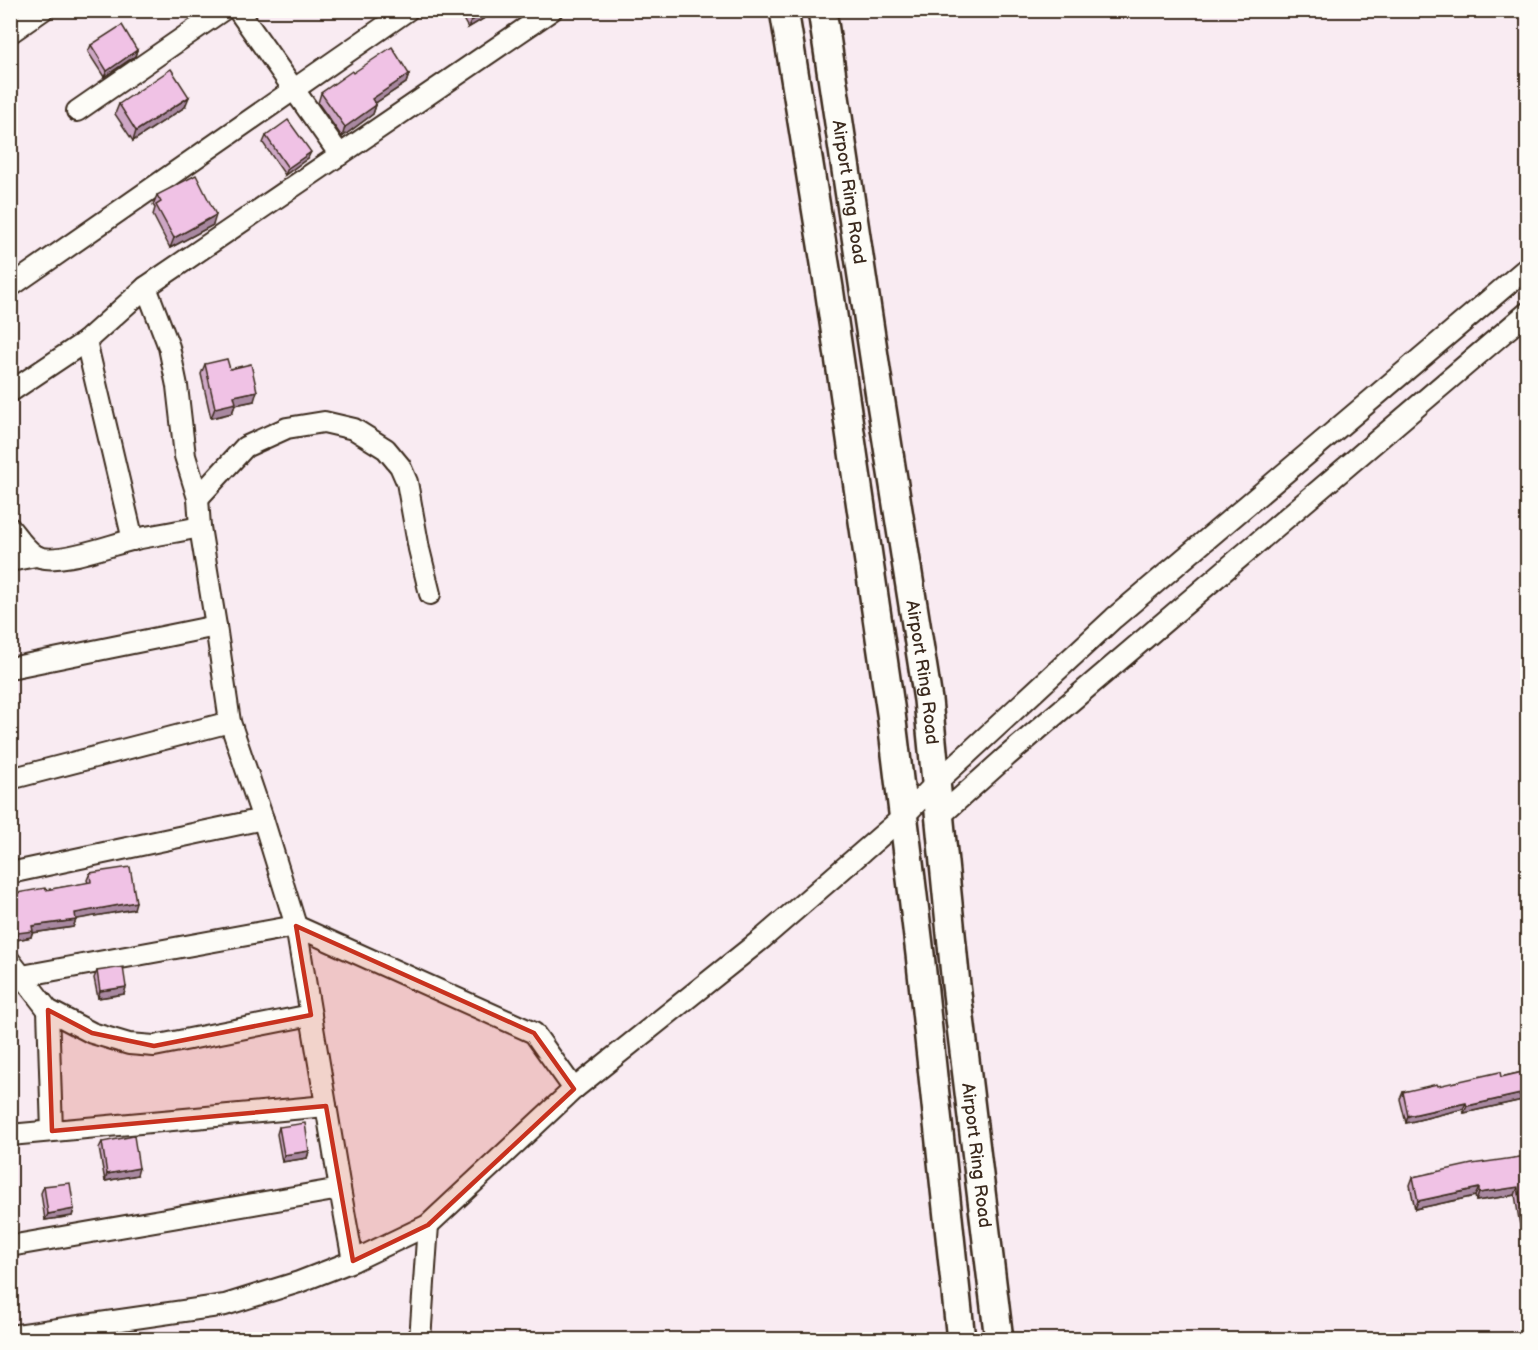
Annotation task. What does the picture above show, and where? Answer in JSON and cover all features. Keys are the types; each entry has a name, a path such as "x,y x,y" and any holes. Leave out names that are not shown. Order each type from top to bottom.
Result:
{"main road":[{"name":"Airport Ring Road","path":"784,10 829,288 889,701 920,954 961,1340"},
{"name":"Airport Ring Road","path":"822,10 928,700 956,985 999,1340"}],"street":[{"path":"10,33 43,10"},
{"path":"76,111 223,10"},
{"path":"238,10 340,155"},
{"path":"10,287 408,10"},
{"path":"10,392 86,341 146,287 552,10"},
{"path":"10,1336 54,1334 225,1305 299,1282 353,1261 428,1225 574,1089 764,938 904,816 936,783 1114,618 1527,267"},
{"path":"146,287 169,348 177,386 185,456 198,498 200,527 230,722 296,926 353,1261"},
{"path":"939,817 1007,756 1527,312"},
{"path":"86,341 133,540"},
{"path":"198,498 245,447 287,428 324,422 354,429 386,449 400,466 407,482 430,594"},
{"path":"10,561 36,556 50,559 73,556 133,540 200,527"},
{"path":"10,528 36,556"},
{"path":"10,668 216,626"},
{"path":"10,779 230,722"},
{"path":"10,873 263,819"},
{"path":"311,1016 154,1046 129,1044 92,1033 48,1010 16,968 296,926 534,1033 574,1089"},
{"path":"48,1010 52,1131"},
{"path":"10,1135 326,1106"},
{"path":"10,1246 340,1189"},
{"path":"420,1340 428,1225"}],"highlighted area":[{"path":"296,926 534,1033 574,1089 428,1225 353,1261 326,1106 52,1131 48,1010 92,1033 154,1046 311,1015"}],"building":[{"path":"465,10 489,10 471,21"},
{"path":"122,25 137,50 107,71 91,45"},
{"path":"392,47 409,74 372,99 376,105 345,127 321,93"},
{"path":"171,69 189,97 136,131 119,104"},
{"path":"288,120 311,152 288,168 266,136"},
{"path":"196,175 216,215 174,238 156,205 161,202 157,195"},
{"path":"227,359 230,369 251,364 257,391 234,396 236,403 215,408 205,364"},
{"path":"130,867 136,902 75,913 76,920 32,926 33,931 18,933 11,894 91,882 90,873"},
{"path":"123,967 126,987 100,991 97,971"},
{"path":"1527,1071 1527,1096 1525,1097 1525,1093 1408,1116 1403,1092 1500,1072 1501,1077"},
{"path":"305,1123 309,1151 284,1155 279,1127"},
{"path":"134,1136 139,1168 107,1174 102,1142"},
{"path":"1527,1156 1527,1242 1518,1187 1479,1193 1479,1188 1418,1201 1413,1177 1472,1164"},
{"path":"70,1183 74,1209 48,1214 44,1186"},
{"path":"10,1192 15,1220 10,1220"}]}
